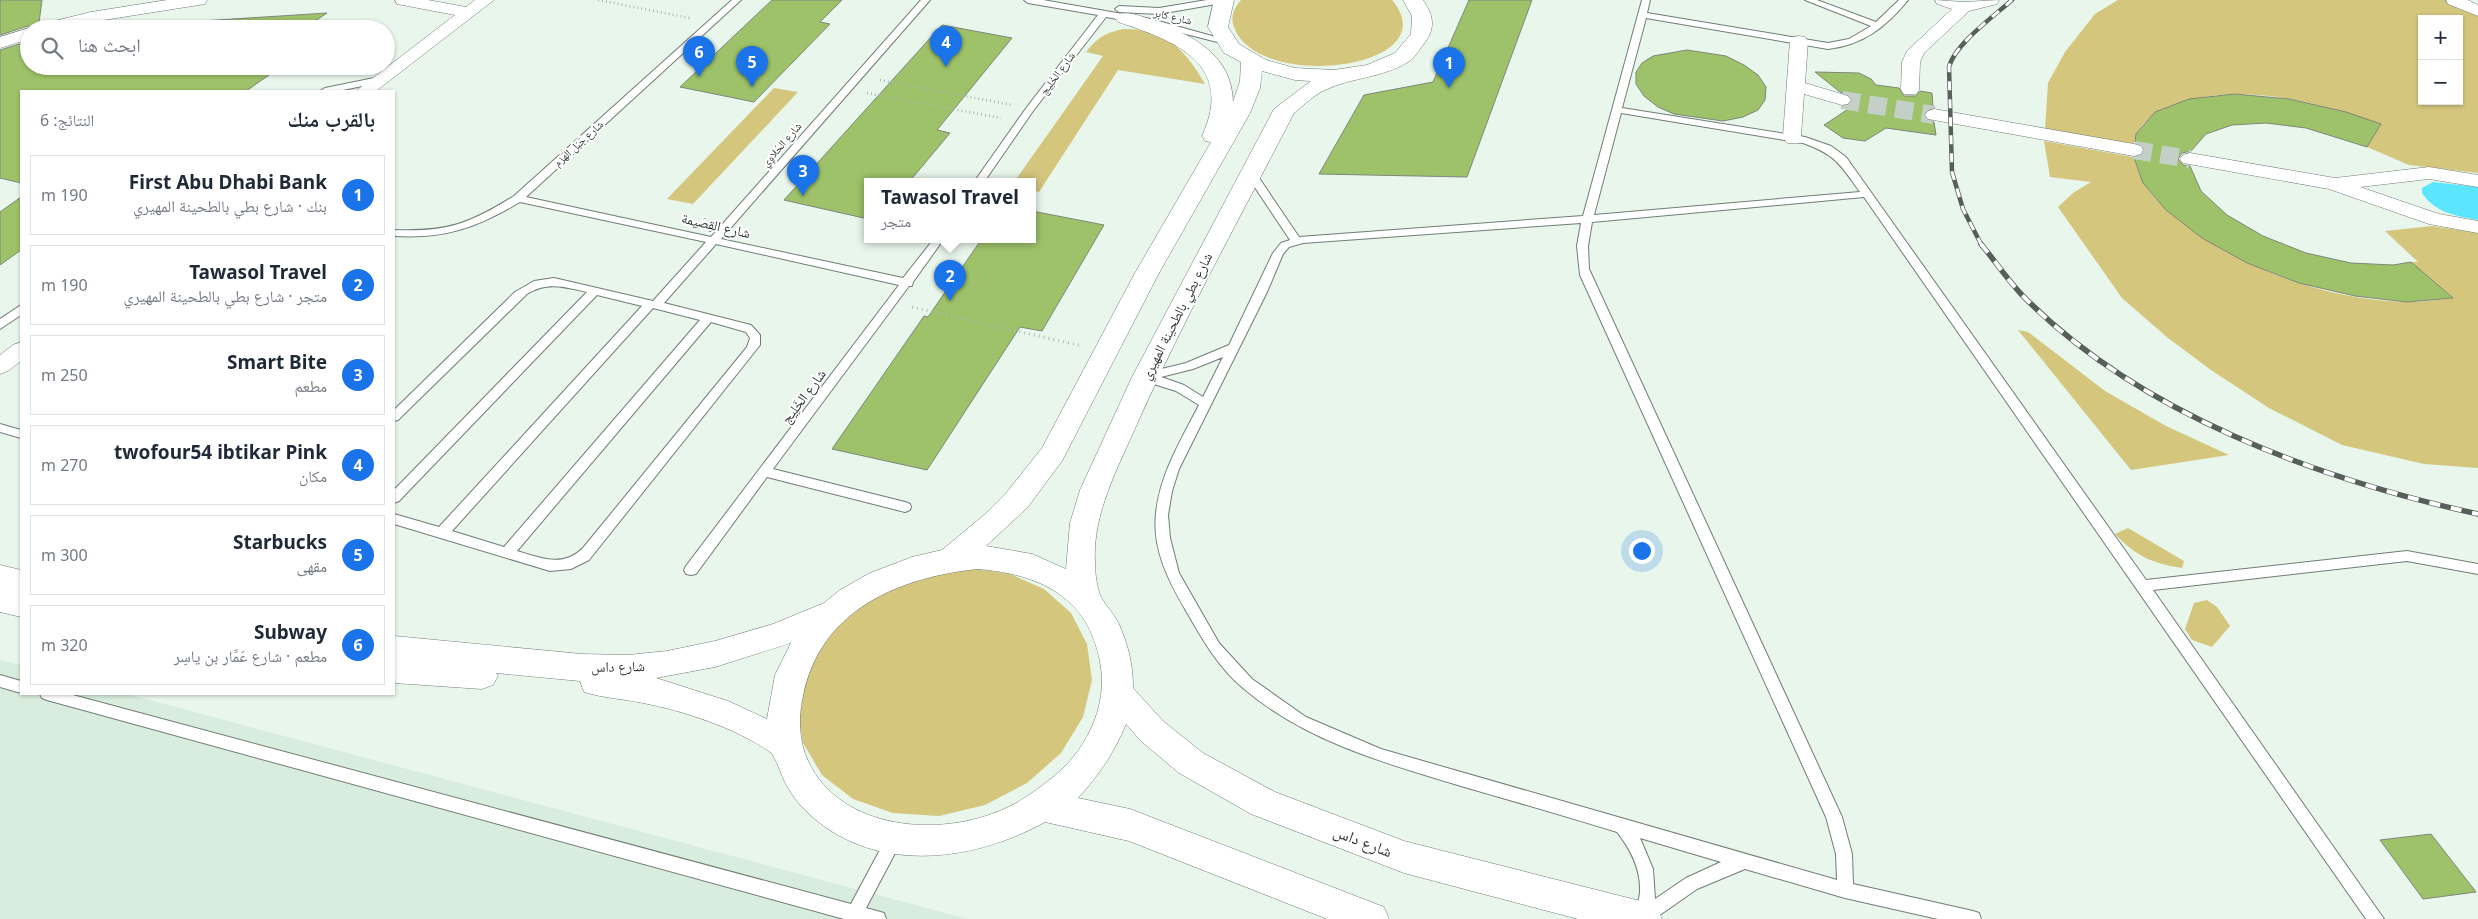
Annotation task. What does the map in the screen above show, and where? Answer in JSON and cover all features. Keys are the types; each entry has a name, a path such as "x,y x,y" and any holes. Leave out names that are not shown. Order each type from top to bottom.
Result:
{"street":[{"path":"91,17 93,0"},
{"path":"79,20 199,0"},
{"path":"402,0 469,13"},
{"path":"395,69 486,0"},
{"path":"1223,0 1217,18 1217,27 1225,41 1239,54 1251,61 1295,74 1344,75 1378,68 1398,59 1413,47 1423,29 1423,20 1414,1"},
{"path":"1943,0 1963,7"},
{"path":"1910,90 1911,62 1916,51 1963,7 1991,0"},
{"path":"2454,0 2478,12"},
{"path":"1114,10 1166,31 1189,44 1208,59 1219,77 1222,87 1223,109 1211,144 1206,170"},
{"path":"0,43 20,36"},
{"path":"1794,139 1792,136 1799,41"},
{"path":"952,558 994,523 1036,477 1052,454 1147,273 1250,91 1251,61"},
{"path":"366,90 387,75"},
{"name":"شارع بطي بالطحينة المهيري","path":"1086,598 1080,564 1084,523 1094,490 1144,377 1285,109 1316,86 1344,75"},
{"path":"1796,86 1842,100"},
{"path":"1934,115 2134,150"},
{"path":"2190,159 2333,184 2436,220 2478,226"},
{"path":"2333,184 2428,173 2478,181"},
{"path":"0,366 20,351"},
{"path":"952,558 1003,559 1049,572 1086,598 1109,632 1116,651 1119,672 1118,693 1113,718 1102,743 1086,766 1066,788 1041,806 1014,822 963,838 925,841 896,838 868,831 843,820 822,805 805,787 793,766 785,744 784,705 792,674 802,651 834,611 878,581 902,570 952,558"},
{"path":"0,577 20,582"},
{"path":"0,600 20,605"},
{"name":"شارع داس","path":"395,649 565,666 603,668 642,667 682,662 729,651 798,628 834,611"},
{"name":"شارع داس","path":"395,670 569,679 646,689 684,698 719,710 785,744"},
{"name":"شارع داس","path":"1118,693 1152,730 1191,763 1263,803 1404,857 1643,919"},
{"path":"1041,806 1130,825 1371,919"}],"lane":[{"name":"شارع جَبَل الهَزم","path":"395,233 431,235 462,229 518,198 737,0"},
{"name":"شارع الحَلاوِي","path":"442,533 714,240 845,89 926,0"},
{"name":"شارع كابر","path":"1028,0 1114,10 1160,11 1223,0"},
{"name":"شارع كابر","path":"1073,0 1225,41"},
{"path":"1646,0 1589,219 1583,235 1581,251 1585,275 1834,817 1844,854 1845,890"},
{"path":"1809,0 1877,25"},
{"path":"1642,15 1828,46 1848,44 1863,38 1904,0"},
{"name":"شارع الخَلِيج","path":"982,178 1030,109 1114,10"},
{"path":"330,90 380,80"},
{"path":"1618,110 1817,143 1835,153 1847,165 2376,919"},
{"path":"1250,174 1296,241"},
{"path":"1867,194 1589,219 1296,241 1285,246 1278,253 1234,348 1172,469 1162,515 1163,538 1172,574 1214,647 1247,683 1301,722 1379,755 1845,890 1973,919"},
{"name":"شارع القِصَيمة","path":"518,198 908,283"},
{"name":"شارع الخَلِيج","path":"691,570 908,283 936,243"},
{"path":"395,416 525,290 540,283 553,281 653,304 749,328 755,335 755,344 588,552 576,562 558,567 395,519"},
{"path":"395,497 595,290"},
{"path":"0,325 20,310"},
{"path":"507,553 708,318"},
{"path":"1144,377 1189,366 1234,348"},
{"path":"1144,377 1180,388 1206,404"},
{"path":"0,428 20,434"},
{"path":"765,472 905,508"},
{"path":"2142,586 2407,556 2478,569"},
{"path":"0,681 20,687"},
{"path":"51,695 854,916 878,919"},
{"path":"1622,826 1642,855 1647,871 1648,904 1643,919"},
{"path":"854,916 896,838"},
{"path":"1643,919 1665,899 1690,883 1716,870 1745,861"}],"path":[{"path":"598,0 713,22"},
{"path":"858,75 1030,109"},
{"path":"845,89 1021,122"},
{"path":"893,303 1107,351"}],"shaded area":[{"path":"1241,0 1392,0 1403,24 1395,43 1374,56 1343,64 1309,66 1277,60 1250,48 1234,27 1232,20 1236,6"},
{"path":"2118,0 2447,0 2478,15 2478,173 2409,165 2367,147 2380,125 2329,108 2275,97 2221,95 2194,99 2168,107 2146,121 2138,132 2134,144 2045,130 2048,83 2065,52 2095,14"},
{"path":"1123,29 1138,30 1162,37 1182,51 1205,84 1118,70 1039,192 1036,192 1036,178 1017,178 1103,56 1086,52 1094,43 1111,32"},
{"path":"774,88 798,92 693,204 667,199"},
{"path":"2044,141 2133,157 2146,187 2155,198 2177,218 2206,239 2260,268 2317,288 2347,295 2407,302 2453,298 2411,262 2418,262 2385,231 2432,226 2478,233 2478,468 2424,464 2342,445 2269,408 2211,370 2168,338 2122,298 2058,207 2073,193 2091,182 2050,177"},
{"path":"2018,330 2028,332 2105,391 2166,426 2229,455 2131,470"},
{"path":"2128,528 2184,561 2182,568 2153,561 2130,548 2115,534"},
{"path":"971,568 1010,574 1044,589 1071,613 1087,644 1092,680 1083,717 1061,753 1027,783 985,805 939,816 893,813 853,799 822,775 803,743 797,707 805,670 825,636 889,585"},
{"path":"2207,600 2217,607 2230,626 2212,647 2192,640 2185,629 2194,603"},
{"path":"0,660 20,665 20,695 131,695 968,919 0,919"}],"water":[{"path":"2433,182 2478,187 2478,220 2447,213 2427,200 2422,193 2422,188"}],"building":[{"path":"0,0 42,0 39,20 20,20 20,29 0,35"},
{"path":"772,0 842,0 820,22 830,24 754,102 680,87"},
{"path":"1469,0 1532,0 1467,177 1319,174 1364,95 1433,82"},
{"path":"327,13 317,20 217,20"},
{"path":"942,25 1012,38 937,130 950,133 912,178 864,178 864,218 784,200"},
{"path":"20,44 20,75 269,75 247,90 20,90 20,183 0,178 0,50"},
{"path":"1687,50 1726,56 1758,75 1766,87 1765,100 1758,110 1743,117 1723,121 1674,114 1658,107 1644,96 1636,84 1636,72 1642,63 1653,56"},
{"path":"1815,72 1859,73 1871,79 1876,85 1899,88 1904,96 1916,96 1920,91 1932,93 1933,107 1926,110 1923,115 1926,120 1934,122 1936,135 1886,128 1865,141 1843,138 1824,125 1856,104 1850,95 1840,92"},
{"path":"2235,94 2289,99 2346,112 2381,124 2367,147 2306,128 2266,123 2232,125 2206,134 2191,151 2182,153 2178,159 2183,165 2190,166 2201,191 2227,215 2263,236 2306,253 2351,263 2393,265 2411,262 2453,298 2407,302 2355,296 2299,283 2247,263 2202,238 2166,210 2143,183 2134,158 2142,156 2145,149 2142,144 2135,142 2136,134 2155,112 2189,99"},
{"path":"20,198 20,251 0,265 0,212"},
{"path":"1036,212 1104,225 1042,331 1020,327 927,470 832,449 924,316 928,317 979,243 1036,243"},
{"path":"2431,834 2476,892 2423,899 2380,840"}],"tunnel":[{"path":"1842,100 1934,115"},
{"path":"2134,150 2190,159"}],"railway":[{"path":"1982,246 1963,209 1952,172 1949,67 1953,58 1967,40 2012,0"},
{"path":"1981,244 2022,295 2069,337 2120,374 2176,407 2234,436 2294,461 2356,482 2478,514"}],"place":[{"name":"twofour54 ibtikar Pink","path":"946,67"},
{"name":"Subway","path":"699,77"},
{"name":"Starbucks","path":"752,87"},
{"name":"First Abu Dhabi Bank","path":"1449,88"},
{"name":"Smart Bite","path":"803,196"},
{"name":"Tawasol Travel","path":"950,301"}]}
